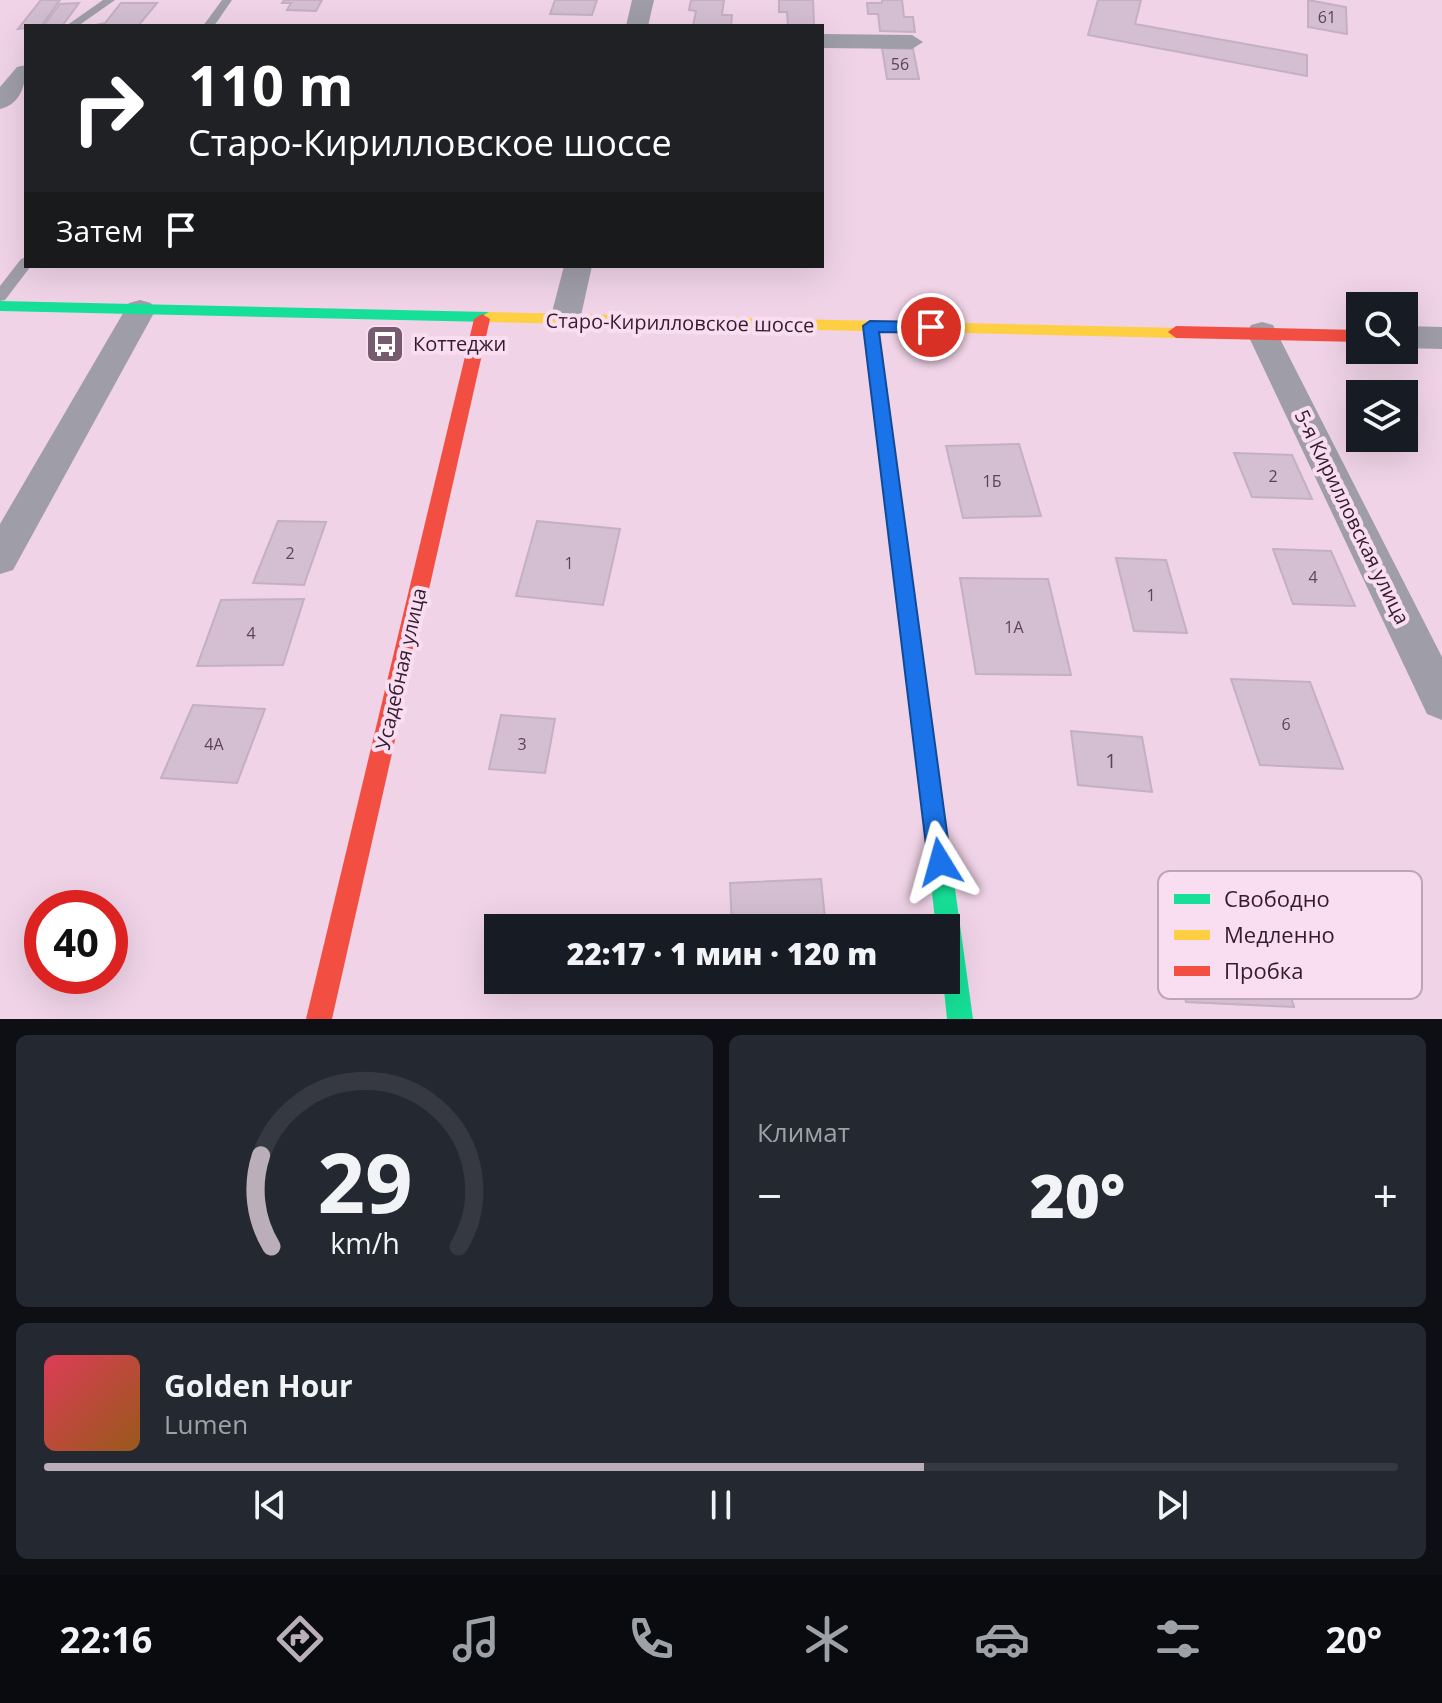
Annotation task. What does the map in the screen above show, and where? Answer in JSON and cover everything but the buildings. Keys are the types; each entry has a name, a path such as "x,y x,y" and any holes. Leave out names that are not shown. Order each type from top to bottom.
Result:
{"street":[{"path":"637,24 643,0"},
{"path":"824,41 912,42"},
{"path":"0,72 24,72"},
{"path":"0,102 24,73"},
{"path":"565,320 578,268"},
{"name":"Старо-Кирилловское шоссе","path":"0,306 482,319 1346,336"},
{"path":"0,558 140,311"},
{"name":"Усадебная улица","path":"319,1019 482,319"},
{"path":"870,326 960,1019"},
{"name":"5-я Кирилловская улица","path":"1262,333 1442,700"},
{"path":"1418,337 1442,338"}],"lane":[{"path":"74,24 110,0"},
{"path":"209,24 227,0"},
{"path":"0,296 24,265"}],"traffic: fast":[{"path":"0,306 489,317"},
{"path":"936,831 960,1019"}],"traffic: slow":[{"path":"489,317 1176,332"},
{"path":"870,326 936,831"}],"traffic: jam":[{"path":"319,1019 482,319"},
{"path":"1176,332 1346,336"}],"place":[{"name":"Коттеджи","path":"385,344"}],"route":[{"path":"931,327 870,326 940,862"}]}
